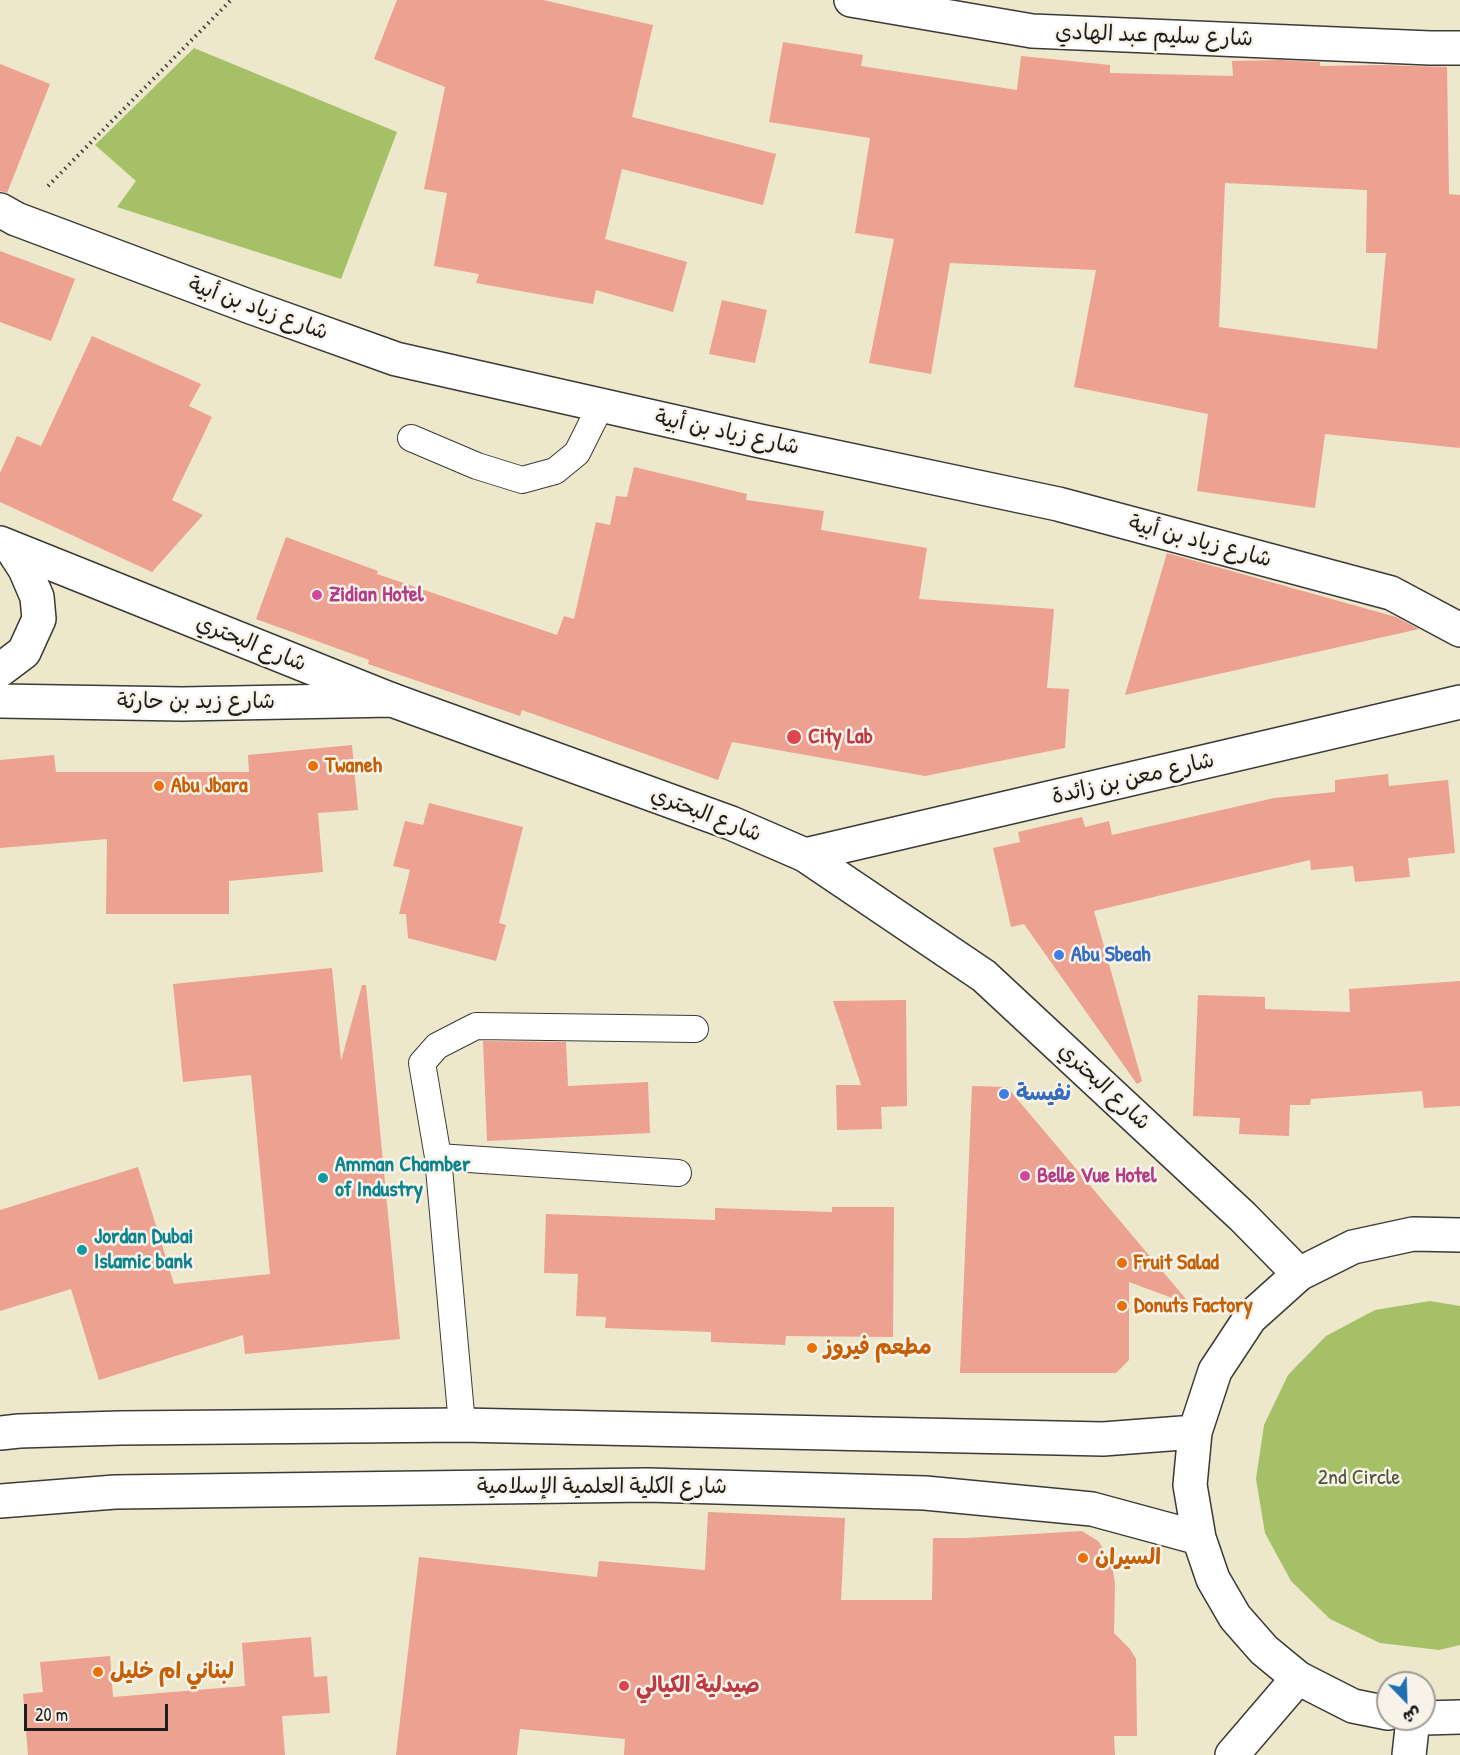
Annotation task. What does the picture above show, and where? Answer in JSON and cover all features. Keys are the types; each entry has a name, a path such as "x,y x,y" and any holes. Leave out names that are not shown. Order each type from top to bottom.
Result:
{"street":[{"name":"شارع سليم عبد الهادي","path":"851,0 1032,31 1460,48"},
{"name":"شارع زياد بن أبية","path":"8,215 248,306 396,359 1058,504 1391,592 1460,630"},
{"path":"0,670 24,652 39,619 37,597 25,569 6,546"},
{"name":"شارع البحتري","path":"6,546 392,700 731,823 805,855 984,976 1243,1217 1299,1274"},
{"name":"شارع زيد بن حارثة","path":"0,701 183,704 392,700"},
{"name":"شارع معن بن زائدة","path":"805,855 1460,702"},
{"path":"1376,1711 1353,1706 1298,1678 1264,1650 1235,1617 1213,1579 1199,1538 1190,1485 1195,1432 1215,1371 1250,1318 1299,1274 1353,1247 1413,1234 1460,1235"},
{"path":"0,1433 120,1428 462,1425 1103,1439 1195,1432"},
{"name":"شارع الكلية العلمية الإسلامية","path":"0,1501 127,1492 648,1485 914,1493 1092,1509 1199,1538"},
{"path":"1232,1755 1298,1678"},
{"path":"1436,1718 1460,1717"},
{"path":"1409,1755 1412,1731"}],"lane":[{"path":"411,438 477,466 522,480 555,471 577,453 601,405"},
{"path":"462,1425 438,1157 422,1063 437,1046 476,1026 695,1029"},
{"path":"438,1157 678,1173"}],"path":[{"path":"8,215 231,0"}],"green space":[{"path":"194,48 397,132 341,279 117,207 136,181 95,145"},
{"name":"2nd Circle","path":"1430,1301 1460,1306 1460,1645 1439,1650 1380,1643 1330,1619 1291,1581 1265,1533 1256,1479 1264,1425 1288,1375 1326,1336 1375,1310"}],"building":[{"path":"397,0 543,0 653,25 632,117 776,154 763,205 622,169 605,239 687,262 673,312 596,290 593,304 476,283 479,274 434,266 447,193 424,189 445,87 374,59"},
{"path":"783,42 863,55 861,66 1017,90 1021,56 1110,65 1110,73 1233,76 1232,61 1280,60 1320,62 1320,66 1447,67 1449,194 1460,195 1460,448 1325,434 1315,508 1197,491 1208,414 1074,387 1096,270 950,263 931,374 869,363 894,239 855,233 870,138 769,122","holes":["1225,183 1367,190 1366,253 1386,253 1377,349 1219,327"]},
{"path":"0,64 50,84 7,193 0,191"},
{"path":"0,251 75,279 51,341 0,322"},
{"path":"722,300 767,310 755,363 709,354"},
{"path":"92,336 201,384 189,406 212,417 172,500 203,515 152,572 0,502 0,473 17,436 41,446"},
{"path":"634,467 747,494 746,500 824,511 821,530 927,548 919,599 1054,609 1047,688 1069,689 1065,748 925,776 732,742 718,780 522,710 520,716 368,664 369,660 256,619 286,537 378,571 377,574 557,635 564,616 574,619 596,522 610,525 616,496 627,497"},
{"path":"1167,553 1396,617 1419,629 1125,695"},
{"path":"352,745 358,810 318,813 323,872 229,881 229,914 106,914 107,839 0,848 0,760 54,755 56,772 249,772 248,755"},
{"path":"1388,774 1389,786 1448,780 1455,853 1408,858 1410,877 1355,882 1353,866 1311,870 1310,860 1094,911 1142,1081 1137,1084 1024,924 1011,927 993,848 1020,842 1018,832 1082,817 1085,827 1109,821 1112,835 1274,798 1335,792 1335,780"},
{"path":"429,803 523,827 499,923 506,925 496,961 408,938 406,914 399,914 410,870 393,866 405,821 423,825"},
{"name":"Amman Chamber of Industry","path":"332,968 341,1061 362,985 366,985 400,1339 245,1354 243,1335 99,1380 71,1289 0,1311 0,1210 138,1167 174,1284 270,1274 251,1075 183,1082 173,984"},
{"path":"1460,981 1460,1106 1424,1108 1422,1091 1311,1099 1310,1105 1290,1105 1289,1136 1239,1134 1240,1118 1193,1116 1198,995 1265,997 1265,1009 1350,1012 1349,989"},
{"path":"906,1000 907,1106 881,1107 882,1129 837,1130 836,1085 861,1085 833,1001"},
{"path":"483,1041 566,1042 568,1086 648,1082 650,1133 487,1141"},
{"name":"Belle Vue Hotel","path":"972,1086 1007,1087 1191,1305 1129,1282 1129,1360 1116,1373 960,1373"},
{"path":"832,1207 894,1207 893,1337 786,1336 785,1345 711,1342 711,1332 605,1328 606,1317 576,1316 578,1274 544,1273 546,1214 715,1220 715,1208 832,1212"},
{"path":"708,1512 845,1518 841,1600 932,1600 933,1538 1082,1531 1098,1541 1111,1560 1115,1583 1114,1633 1130,1649 1136,1659 1137,1736 1114,1736 1115,1755 624,1755 625,1739 520,1729 517,1755 396,1755 419,1557 597,1577 599,1561 705,1570"},
{"path":"311,1637 314,1677 327,1676 330,1713 282,1716 285,1755 28,1755 23,1694 43,1692 40,1662 110,1656 113,1697 245,1686 242,1643"}],"place":[{"name":"Zidian Hotel","path":"317,595"},
{"name":"City Lab","path":"794,737"},
{"name":"Twaneh","path":"313,766"},
{"name":"Abu Jbara","path":"159,786"},
{"name":"Abu Sbeah","path":"1059,955"},
{"name":"نفيسة","path":"1004,1094"},
{"name":"Belle Vue Hotel","path":"1025,1176"},
{"name":"Amman Chamber of Industry","path":"323,1178"},
{"name":"Jordan Dubai Islamic bank","path":"82,1250"},
{"name":"Fruit Salad","path":"1122,1263"},
{"name":"Donuts Factory","path":"1122,1306"},
{"name":"مطعم فيروز","path":"812,1348"},
{"name":"السيران","path":"1083,1558"},
{"name":"لبناني ام خليل","path":"98,1672"},
{"name":"صيدلية الكيالي","path":"624,1686"}]}
